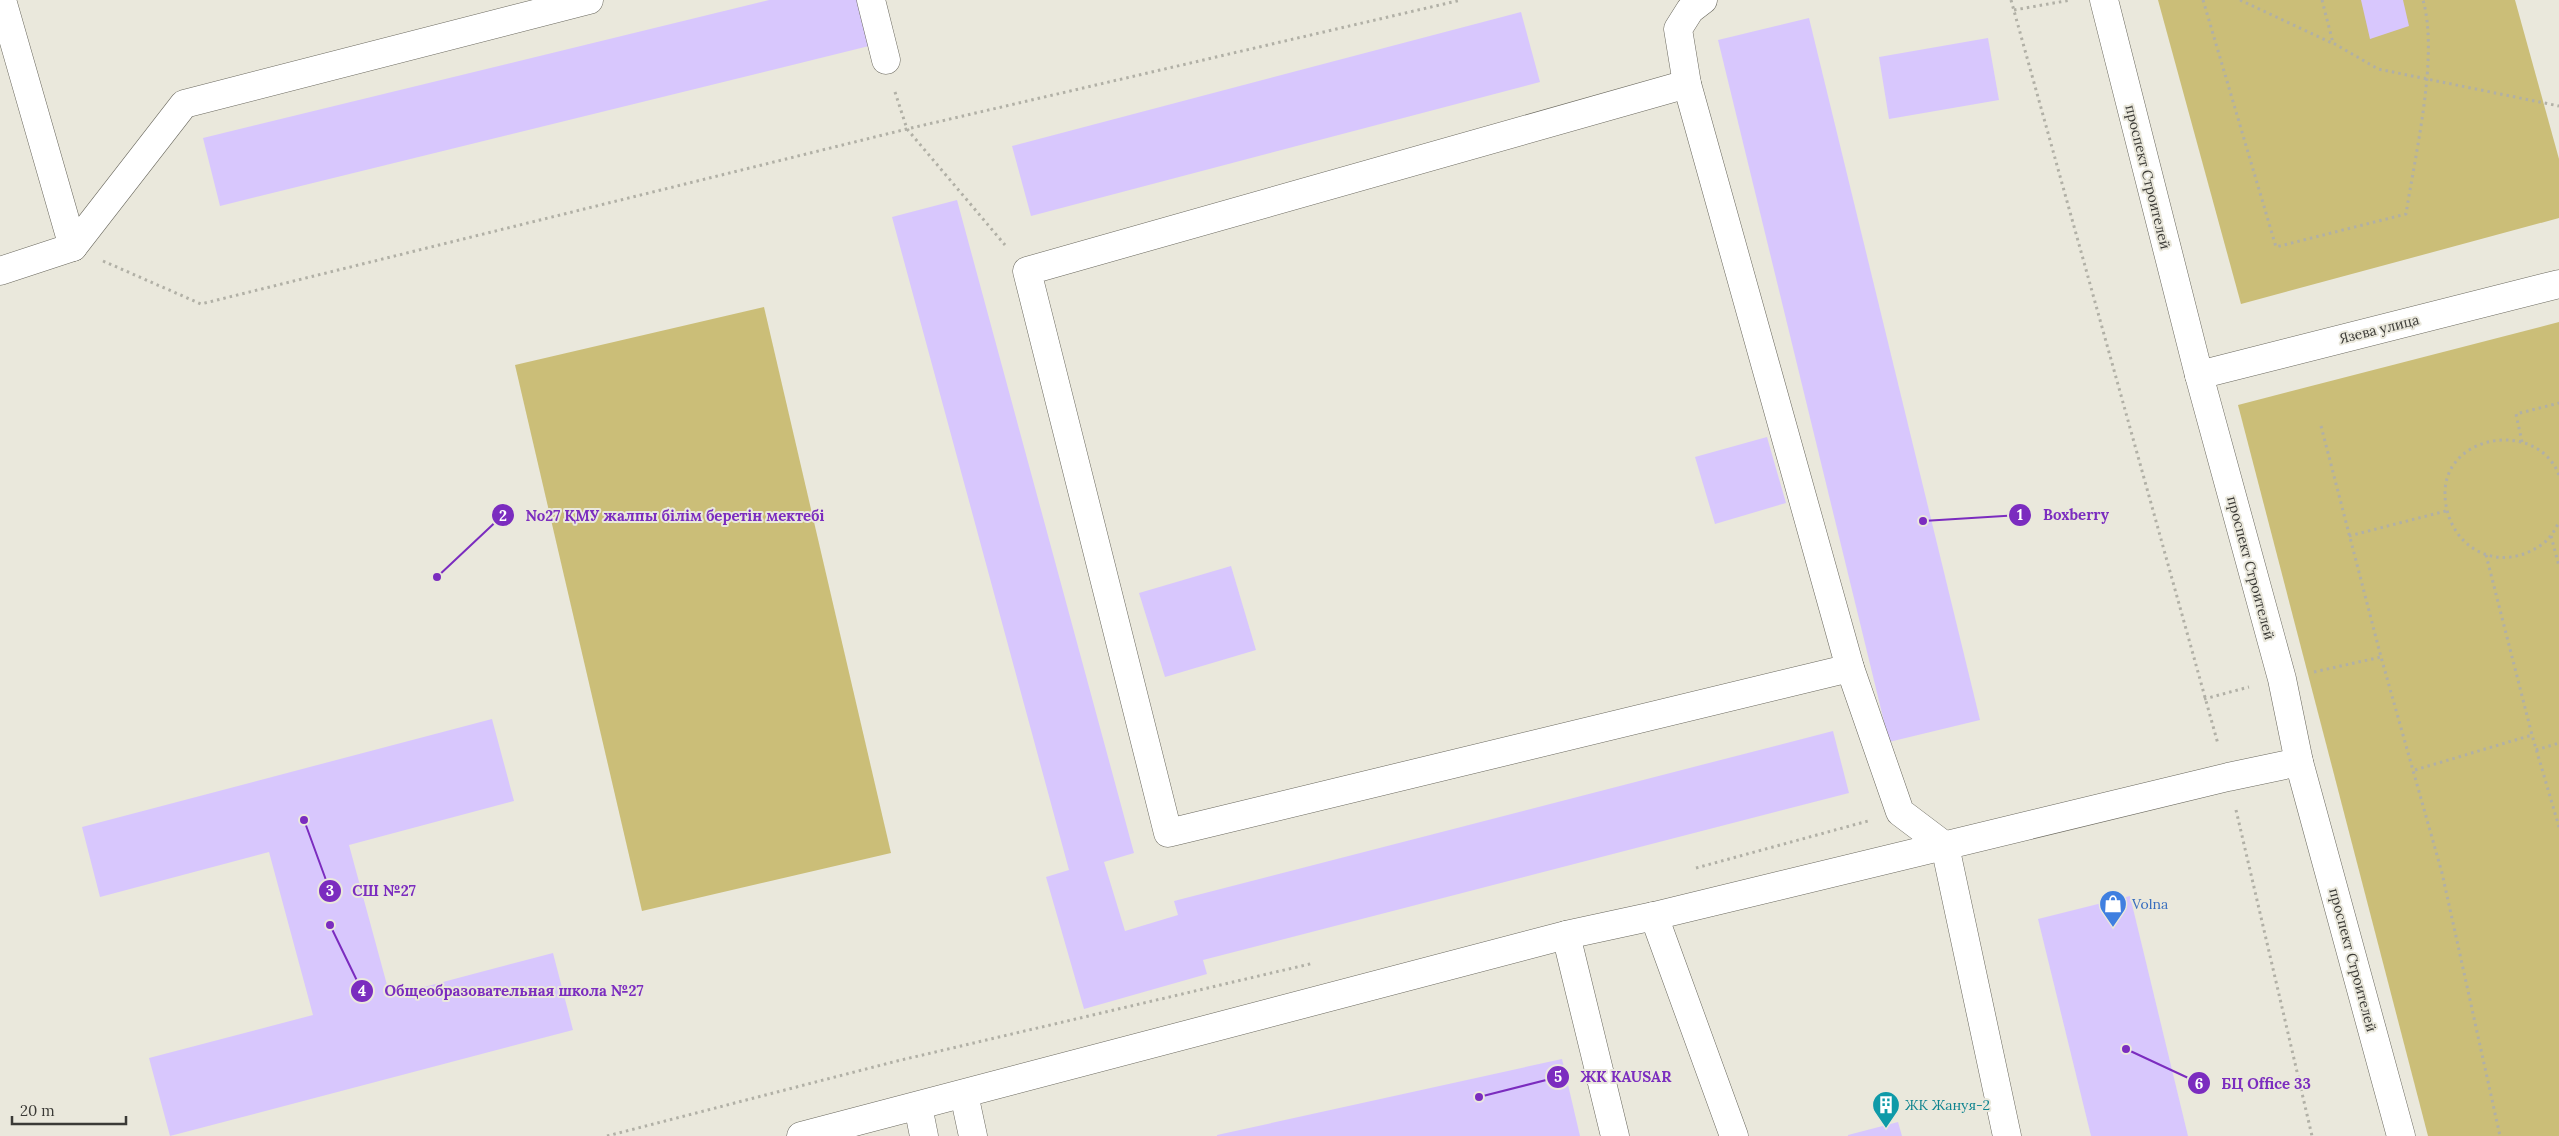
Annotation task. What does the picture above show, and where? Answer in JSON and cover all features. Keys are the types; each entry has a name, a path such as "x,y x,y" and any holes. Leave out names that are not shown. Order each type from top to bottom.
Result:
{"street":[{"path":"2,0 73,247"},
{"path":"0,271 73,247 184,104 589,0"},
{"path":"871,0 886,60"},
{"path":"1703,0 1690,10 1678,29 1687,84 1850,668 1900,812 1945,846 2006,1136"},
{"name":"проспект Строителей","path":"2104,0 2199,375 2282,679 2299,762 2402,1136"},
{"path":"1687,84 1027,271 1168,834 1850,668"},
{"name":"Язева улица","path":"2199,375 2559,284"},
{"path":"801,1136 1566,935 1654,916 2228,777 2299,762"},
{"path":"1654,916 1734,1136"},
{"path":"1566,935 1615,1136"},
{"path":"964,1094 973,1136"},
{"path":"918,1106 924,1136"}],"path":[{"path":"73,247 201,304 907,129 1461,0"},
{"path":"2011,0 2204,699 2228,777 2312,1136"},
{"path":"2014,10 2072,0"},
{"path":"2202,0 2276,248 2406,214 2427,78 2427,14 2423,0"},
{"path":"2240,0 2332,44 2378,69 2559,106"},
{"path":"2322,0 2332,44"},
{"path":"886,60 907,129 1027,271"},
{"path":"2522,442 2516,414 2559,402"},
{"path":"2321,426 2442,873 2500,1136"},
{"path":"2559,475 2547,457 2532,446 2514,440 2496,440 2478,445 2463,455 2452,470 2445,490 2446,511 2454,530 2468,545 2486,555 2507,558 2527,554 2544,543 2559,521"},
{"path":"2350,536 2446,511"},
{"path":"2551,535 2559,566"},
{"path":"2486,555 2536,750 2559,827"},
{"path":"2415,770 2532,735"},
{"path":"2536,750 2559,743"},
{"path":"1689,870 1900,812"},
{"path":"607,1136 897,1061 1323,961"}],"shaded area":[{"path":"2158,0 2515,0 2559,159 2559,218 2241,304"},
{"path":"764,307 891,853 642,911 515,365"},
{"path":"2559,322 2559,1136 2428,1136 2238,405"}],"building":[{"path":"769,0 858,0 869,46 220,206 203,138"},
{"path":"2361,0 2403,0 2409,26 2370,39"},
{"path":"1521,12 1540,82 1031,216 1012,146"},
{"path":"1809,18 1980,720 1889,742 1718,40"},
{"path":"1988,38 1999,100 1889,119 1879,57"},
{"path":"957,200 1134,853 1104,862 1125,931 1178,915 1174,901 1833,731 1849,793 1203,960 1207,974 1084,1009 1046,877 1069,870 892,217"},
{"path":"1767,437 1786,503 1715,524 1695,457"},
{"path":"1231,566 1256,650 1165,677 1139,593"},
{"path":"492,719 514,801 349,845 390,996 553,953 573,1030 170,1136 149,1058 313,1015 269,852 100,897 82,827"},
{"path":"2130,896 2188,1136 2091,1136 2038,919"},
{"path":"1562,1059 1580,1136 1217,1136 1217,1135"},
{"name":"ЖК Жануя-2","path":"1898,1122 1902,1136 1848,1136 1848,1135"}],"place":[{"name":"Boxberry","path":"1923,521"},
{"name":"No27 ҚМУ жалпы білім беретін мектебі","path":"437,577"},
{"name":"СШ №27","path":"304,820"},
{"name":"Общеобразовательная школа №27","path":"330,925"},
{"name":"Volna","path":"2113,928"},
{"name":"БЦ Office 33","path":"2126,1049"},
{"name":"ЖК KAUSAR","path":"1479,1097"},
{"name":"ЖК Жануя-2","path":"1886,1129"}]}
